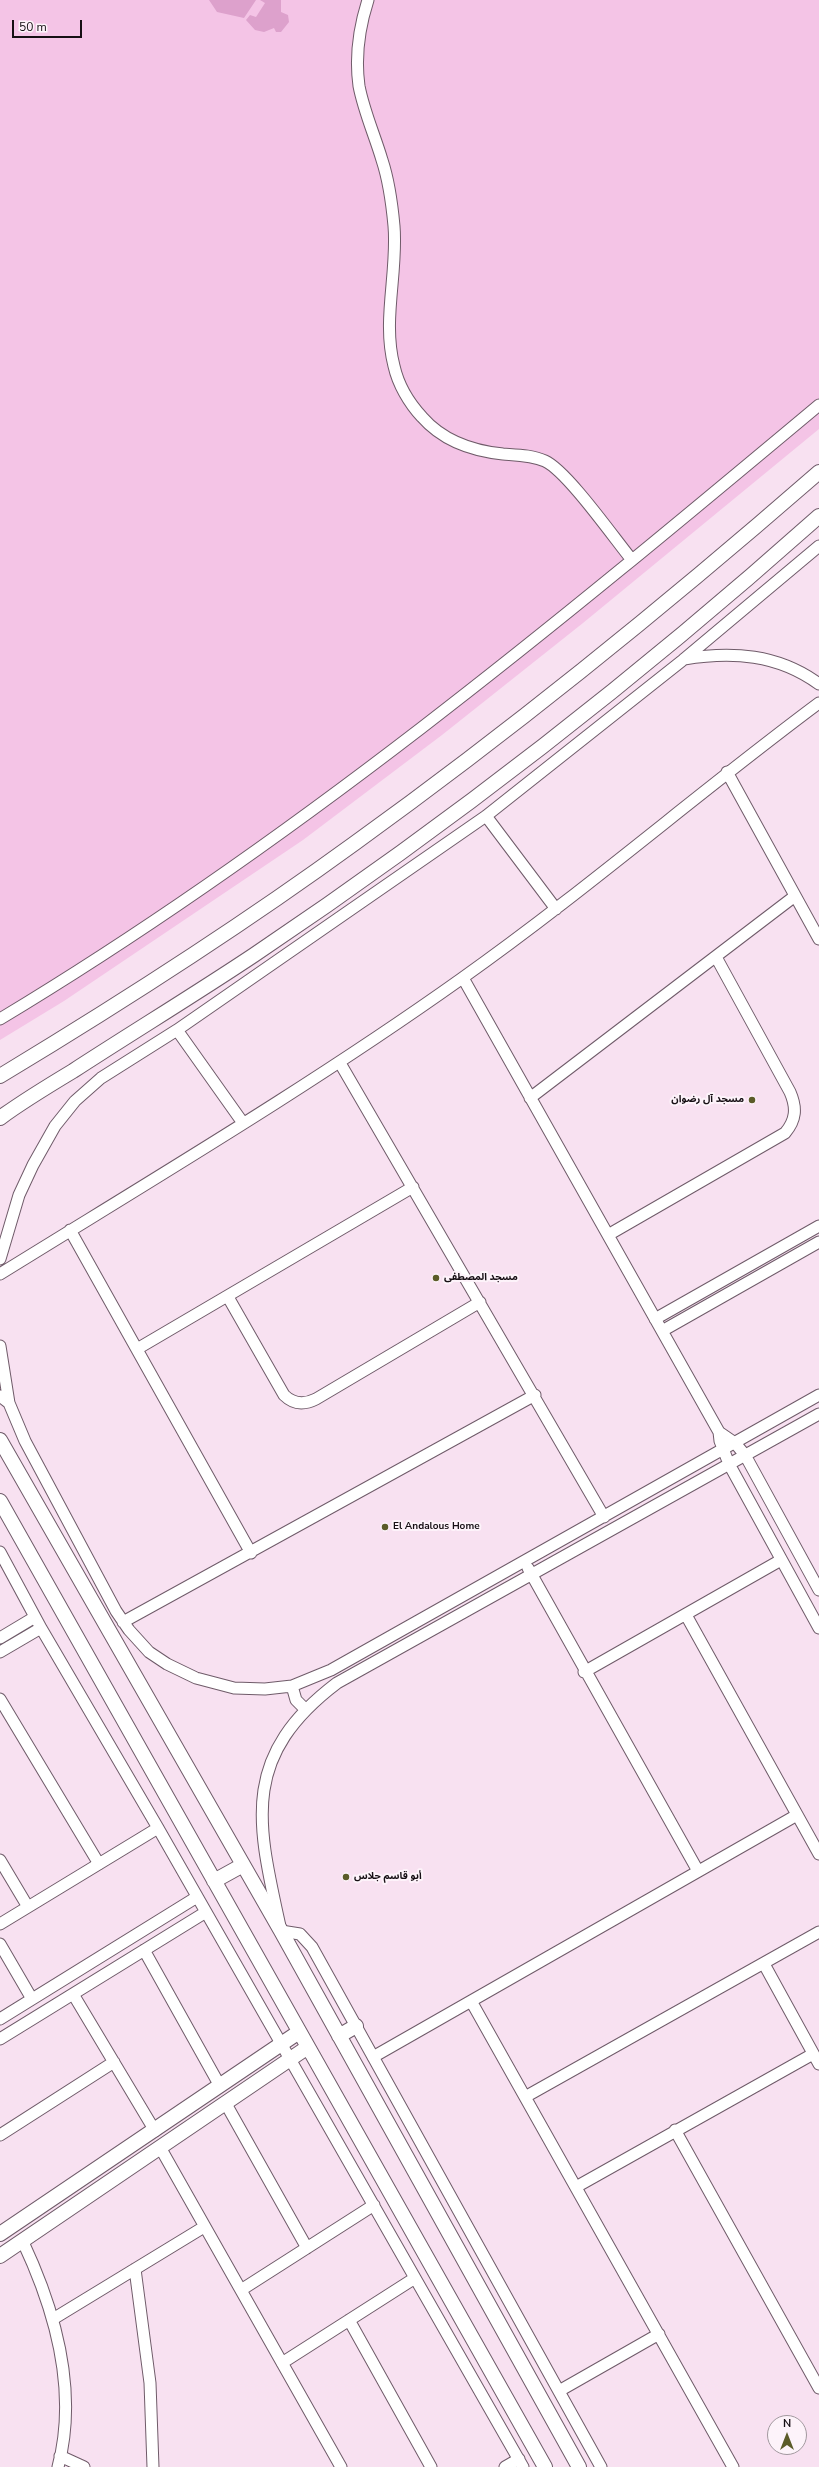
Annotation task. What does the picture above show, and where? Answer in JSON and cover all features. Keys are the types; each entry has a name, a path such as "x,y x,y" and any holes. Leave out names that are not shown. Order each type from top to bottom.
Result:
{"street":[{"path":"368,0 360,26 358,48 359,86 364,108 383,163 392,206 395,250 390,325 391,348 394,366 402,386 411,404 423,419 456,442 473,450 530,457 554,466 632,560"},
{"path":"0,1019 171,910 292,827 596,592 632,560 819,405"},
{"path":"0,1076 121,1001 236,925 396,813 648,618 819,472"},
{"path":"0,1118 253,956 433,829 550,741 655,657 724,601 819,516"},
{"path":"0,1259 19,1194 32,1165 55,1126 75,1101 101,1078 177,1030 486,816 683,660 819,546"},
{"path":"683,660 725,654 746,655 786,665 819,684"},
{"path":"0,1274 340,1063 463,978 556,909 727,772 819,703"},
{"path":"727,772 819,939"},
{"path":"486,816 556,909"},
{"path":"530,1098 795,896"},
{"path":"608,1235 785,1134 794,1118 795,1109 792,1096 716,957"},
{"path":"463,978 719,1432 723,1450 729,1464 780,1560 819,1628"},
{"path":"177,1030 243,1123"},
{"path":"340,1063 535,1395 604,1518"},
{"path":"137,1349 228,1297 413,1187"},
{"path":"655,1319 819,1226"},
{"path":"70,1230 251,1553"},
{"path":"662,1331 819,1242"},
{"path":"228,1297 284,1395 288,1399 300,1403 312,1401 480,1302"},
{"path":"0,1346 9,1403 25,1441 123,1622 149,1652 167,1664 196,1678 234,1688 265,1689 292,1686 331,1670 604,1518 819,1395"},
{"path":"123,1622 251,1553 535,1395"},
{"path":"0,1396 9,1403"},
{"path":"281,1931 264,1850 261,1808 266,1780 275,1754 289,1730 306,1710 324,1693 350,1675 819,1414"},
{"path":"719,1432 735,1443 745,1456 819,1590"},
{"path":"0,1440 281,1931 579,2467"},
{"path":"0,1501 546,2467"},
{"path":"0,1552 41,1628 158,1828 521,2463 505,2467"},
{"path":"584,1672 780,1560"},
{"path":"525,1562 584,1672 698,1872"},
{"path":"686,1615 819,1854"},
{"path":"0,1638 35,1617"},
{"path":"0,1652 41,1628"},
{"path":"292,1686 296,1700 306,1710"},
{"path":"0,1699 99,1864"},
{"path":"373,2056 797,1815"},
{"path":"0,1924 158,1828"},
{"path":"0,1860 28,1907"},
{"path":"214,1881 243,1865"},
{"path":"0,2019 197,1898"},
{"path":"0,2039 206,1912"},
{"path":"281,1931 294,1932 309,1942 601,2467"},
{"path":"525,2097 819,1932"},
{"path":"0,1944 32,1999"},
{"path":"144,1950 220,2086"},
{"path":"764,1964 819,2064"},
{"path":"73,1994 155,2130"},
{"path":"471,2001 733,2467"},
{"path":"339,2036 356,2026"},
{"path":"0,2234 27,2218 299,2032"},
{"path":"0,2256 37,2233 161,2149 308,2047"},
{"path":"576,2187 675,2130 813,2054"},
{"path":"0,2135 114,2062"},
{"path":"226,2104 307,2248"},
{"path":"675,2130 819,2388"},
{"path":"161,2149 341,2467"},
{"path":"241,2290 374,2205"},
{"path":"27,2218 37,2233"},
{"path":"53,2319 204,2227"},
{"path":"23,2242 40,2279 53,2319 62,2364 64,2410 59,2462 84,2467"},
{"path":"135,2269 150,2383 153,2467"},
{"path":"282,2363 416,2278"},
{"path":"349,2320 431,2467"},
{"path":"559,2391 659,2334"}],"shaded area":[{"path":"0,0 819,0 819,429 583,623 442,735 303,840 64,1001 0,1040"},
{"path":"209,0 256,0 244,18 217,12"},
{"path":"260,0 281,0 281,12 288,15 289,22 281,32 276,32 274,28 264,32 255,30 246,20 250,15 256,17 265,3"}],"place":[{"name":"مسجد آل رضوان","path":"752,1100"},
{"name":"مسجد المصطفى","path":"436,1278"},
{"name":"El Andalous Home","path":"385,1527"},
{"name":"أبو قاسم جلاس","path":"346,1877"}]}
